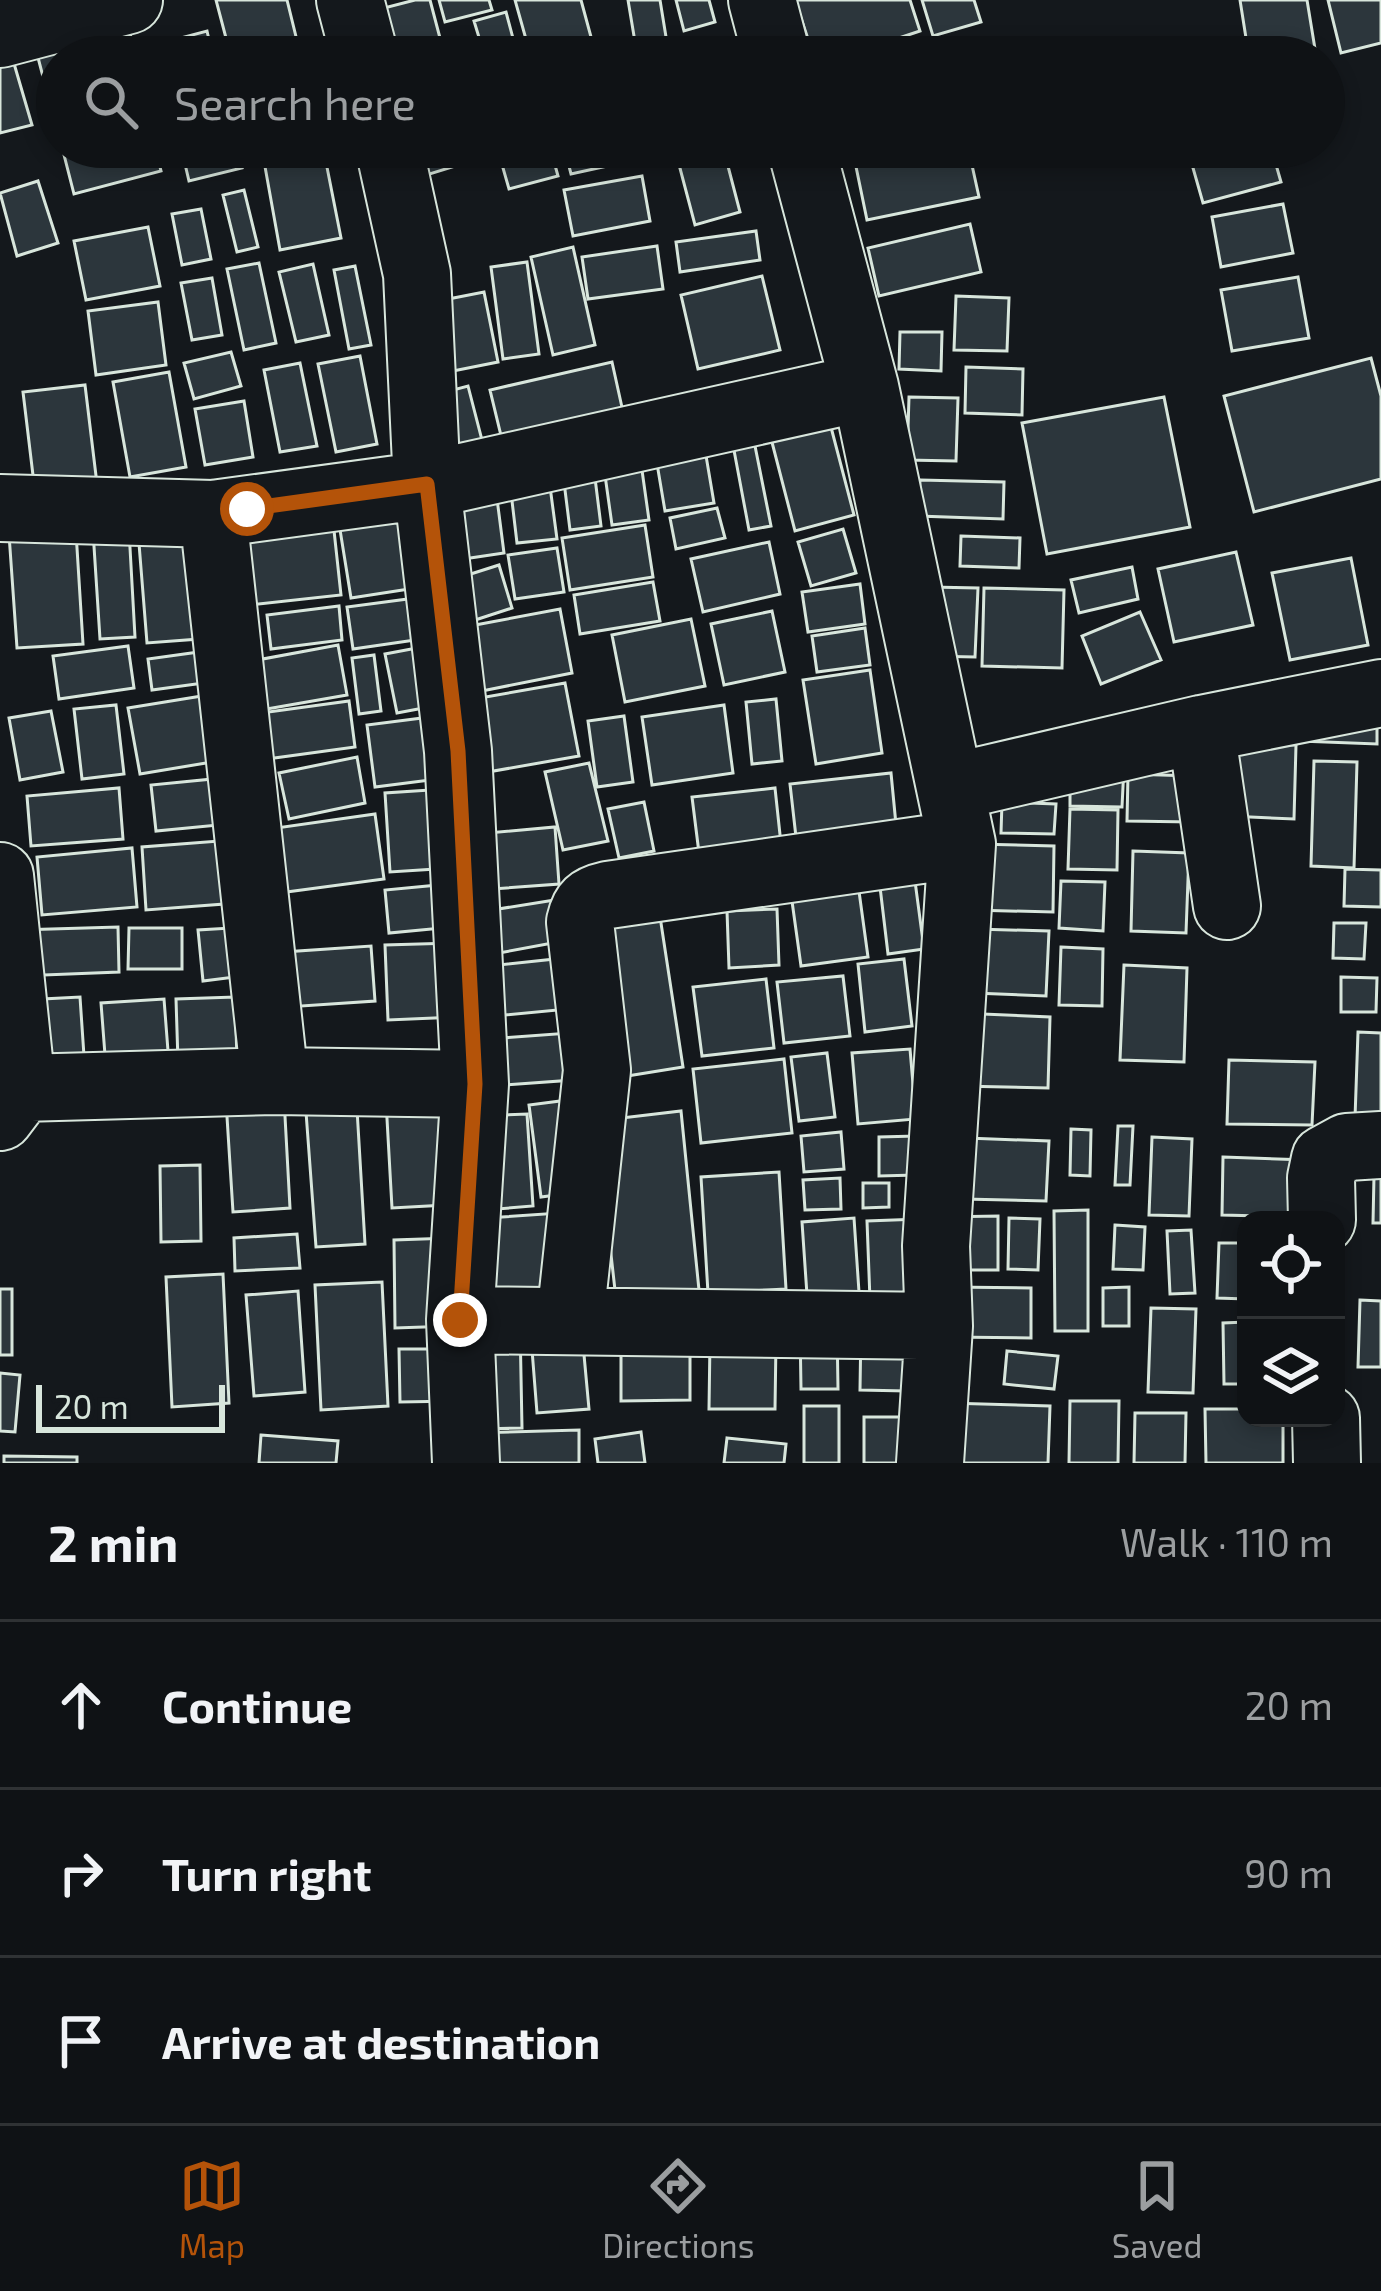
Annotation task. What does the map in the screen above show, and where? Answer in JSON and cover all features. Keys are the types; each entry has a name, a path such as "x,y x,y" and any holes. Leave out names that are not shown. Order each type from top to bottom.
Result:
{"street":[{"path":"0,34 62,8 129,0"},
{"path":"350,0 359,36"},
{"path":"762,0 771,36"},
{"path":"395,168 417,274 427,484 458,751 475,1084 460,1320 466,1463"},
{"path":"807,168 865,387 958,815 936,1246 940,1325 930,1463"},
{"path":"0,508 213,514 427,484 865,387"},
{"path":"213,514 275,1081"},
{"path":"570,1320 597,1070 580,922 592,898 958,815 1201,729 1381,693"},
{"path":"1201,729 1227,906"},
{"path":"0,876 11,1102 275,1081 475,1084"},
{"path":"1322,1211 1325,1159 1347,1147 1381,1145"},
{"path":"460,1320 940,1325"},
{"path":"1326,1427 1327,1463"}],"building":[{"path":"216,0 287,0 296,36 225,36"},
{"path":"430,0 439,36 387,36 380,9"},
{"path":"439,0 489,0 492,10 445,22"},
{"path":"515,0 581,0 591,36 525,36"},
{"path":"628,0 660,0 666,36 634,36"},
{"path":"676,0 709,0 715,22 684,31"},
{"path":"795,0 910,0 920,31 905,36 807,36"},
{"path":"922,0 974,0 981,22 933,36"},
{"path":"1240,0 1307,0 1313,36 1246,36"},
{"path":"1328,0 1381,0 1381,43 1345,52 1345,36 1337,36"},
{"path":"122,3 131,36 36,36 36,50 30,27"},
{"path":"506,12 512,36 479,36 474,21"},
{"path":"8,43 32,125 0,133 0,45"},
{"path":"67,168 160,168 161,171 74,194"},
{"path":"186,168 242,168 189,181"},
{"path":"265,168 327,168 341,238 280,250"},
{"path":"417,168 449,168 420,177"},
{"path":"503,168 556,168 558,176 509,189"},
{"path":"680,168 728,168 740,212 695,225"},
{"path":"856,168 973,168 979,197 867,220"},
{"path":"1193,168 1277,168 1281,182 1203,203"},
{"path":"642,176 650,221 573,236 564,190"},
{"path":"38,181 58,243 17,256 0,193"},
{"path":"244,190 258,247 237,252 223,195"},
{"path":"1283,204 1293,253 1221,267 1212,217"},
{"path":"201,209 211,259 182,265 172,214"},
{"path":"970,224 981,272 879,296 868,248"},
{"path":"148,227 160,286 86,300 74,241"},
{"path":"756,231 760,260 680,272 676,242"},
{"path":"657,246 663,289 588,299 582,257"},
{"path":"573,247 595,345 553,355 531,257"},
{"path":"527,262 539,354 503,359 491,267"},
{"path":"259,263 276,343 244,350 227,269"},
{"path":"313,264 329,335 296,342 279,272"},
{"path":"355,266 371,345 349,349 334,270"},
{"path":"762,276 780,350 698,369 681,295"},
{"path":"1298,277 1309,338 1232,351 1221,290"},
{"path":"212,278 222,335 192,340 181,283"},
{"path":"484,292 498,362 443,373 428,303"},
{"path":"956,296 1009,298 1007,351 954,350"},
{"path":"158,302 166,365 96,375 88,311"},
{"path":"900,332 942,332 941,371 899,369"},
{"path":"231,352 241,386 194,399 184,363"},
{"path":"360,356 377,444 336,452 318,364"},
{"path":"1371,358 1381,396 1381,479 1254,512 1224,396"},
{"path":"612,362 625,421 504,448 490,390"},
{"path":"300,363 317,446 280,452 264,370"},
{"path":"966,367 1023,369 1022,415 965,413"},
{"path":"169,372 186,467 130,477 113,382"},
{"path":"85,385 97,484 35,492 23,392"},
{"path":"468,386 484,448 450,456 434,395"},
{"path":"909,397 958,398 956,461 907,460"},
{"path":"1164,397 1190,527 1047,554 1022,423"},
{"path":"244,401 253,457 205,465 195,409"},
{"path":"826,408 854,515 795,531 767,423"},
{"path":"702,432 714,503 665,511 653,440"},
{"path":"754,441 771,526 749,530 733,445"},
{"path":"640,456 649,520 612,525 603,461"},
{"path":"593,462 601,526 570,530 562,466"},
{"path":"549,479 557,539 517,543 510,484"},
{"path":"920,480 1004,482 1003,519 918,516"},
{"path":"496,491 504,553 450,561 441,498"},
{"path":"408,500 422,587 351,598 337,511"},
{"path":"717,508 725,538 676,549 670,518"},
{"path":"332,512 341,595 241,606 231,523"},
{"path":"75,516 83,644 17,648 8,520"},
{"path":"204,525 212,638 147,643 138,531"},
{"path":"645,525 653,577 570,590 562,538"},
{"path":"843,529 856,573 811,586 798,542"},
{"path":"129,530 135,637 100,639 93,531"},
{"path":"961,536 1020,538 1019,568 960,566"},
{"path":"769,542 780,594 703,612 691,559"},
{"path":"557,548 564,592 515,599 508,555"},
{"path":"1236,552 1253,625 1174,642 1158,569"},
{"path":"1351,558 1368,645 1290,660 1272,573"},
{"path":"499,565 512,608 469,622 455,579"},
{"path":"1132,567 1138,599 1079,613 1071,580"},
{"path":"653,582 660,621 580,634 574,595"},
{"path":"860,584 865,624 808,632 802,592"},
{"path":"930,587 978,588 975,657 927,656"},
{"path":"984,588 1064,590 1062,668 982,666"},
{"path":"423,597 429,638 353,649 347,607"},
{"path":"339,606 342,640 271,649 267,615"},
{"path":"560,609 572,673 482,691 470,626"},
{"path":"772,611 785,672 724,685 711,624"},
{"path":"1140,612 1161,660 1101,684 1082,636"},
{"path":"691,619 705,686 625,702 612,635"},
{"path":"865,628 870,665 817,672 812,636"},
{"path":"338,645 347,695 261,710 252,661"},
{"path":"128,646 134,688 59,699 53,656"},
{"path":"422,647 434,706 397,713 385,654"},
{"path":"206,651 211,682 152,690 148,659"},
{"path":"374,655 381,711 359,714 352,658"},
{"path":"870,670 882,753 816,764 803,680"},
{"path":"565,683 579,756 471,775 457,702"},
{"path":"214,694 224,760 140,774 128,708"},
{"path":"776,699 782,761 752,764 746,702"},
{"path":"349,701 355,747 267,759 261,713"},
{"path":"116,705 124,774 82,779 74,709"},
{"path":"724,705 733,773 652,785 642,717"},
{"path":"51,711 63,772 20,780 9,718"},
{"path":"438,716 446,778 375,787 367,725"},
{"path":"624,716 633,782 597,787 588,721"},
{"path":"1377,722 1377,744 1299,741"},
{"path":"1232,743 1296,745 1294,819 1229,816"},
{"path":"357,757 365,803 289,819 279,773"},
{"path":"1314,761 1357,762 1354,868 1311,866"},
{"path":"589,763 608,841 563,850 545,772"},
{"path":"1070,764 1124,766 1122,807 1070,806"},
{"path":"891,773 897,835 797,846 790,784"},
{"path":"1128,774 1194,776 1192,822 1127,821"},
{"path":"223,778 229,824 156,831 151,785"},
{"path":"119,788 123,839 31,846 27,796"},
{"path":"775,788 781,844 699,853 692,797"},
{"path":"445,789 451,868 390,872 385,793"},
{"path":"644,802 654,851 619,858 608,809"},
{"path":"1002,802 1056,804 1054,834 1001,833"},
{"path":"1070,809 1118,810 1117,870 1068,869"},
{"path":"375,814 384,879 264,895 255,831"},
{"path":"555,827 559,884 479,890 476,834"},
{"path":"232,840 237,903 146,910 142,847"},
{"path":"975,844 1054,846 1053,912 972,910"},
{"path":"132,848 137,907 42,915 37,857"},
{"path":"1133,851 1189,853 1186,933 1131,931"},
{"path":"913,866 924,949 888,954 878,870"},
{"path":"1345,869 1381,870 1381,907 1344,906"},
{"path":"1061,881 1105,882 1103,931 1059,928"},
{"path":"449,884 453,927 389,933 385,890"},
{"path":"858,884 868,957 801,966 791,894"},
{"path":"567,898 574,939 499,953 492,910"},
{"path":"777,909 779,965 729,968 727,911"},
{"path":"659,910 683,1067 621,1077 596,919"},
{"path":"1334,923 1366,923 1364,959 1333,958"},
{"path":"118,927 119,972 19,976 18,930"},
{"path":"129,928 182,928 182,969 128,969"},
{"path":"231,928 235,977 203,981 198,930"},
{"path":"975,929 1049,931 1046,996 974,993"},
{"path":"453,943 457,1017 388,1020 385,945"},
{"path":"371,946 375,1001 287,1007 284,952"},
{"path":"1061,947 1103,949 1102,1006 1059,1005"},
{"path":"574,957 579,1008 495,1016 490,966"},
{"path":"904,959 912,1026 865,1032 858,964"},
{"path":"1124,965 1187,968 1184,1062 1120,1060"},
{"path":"843,976 850,1036 784,1043 777,982"},
{"path":"1341,977 1377,978 1376,1012 1341,1012"},
{"path":"766,979 774,1048 702,1056 693,987"},
{"path":"80,997 84,1056 47,1058 43,999"},
{"path":"235,997 237,1060 178,1062 176,999"},
{"path":"164,999 168,1051 105,1055 101,1003"},
{"path":"959,1013 1050,1017 1048,1088 958,1086"},
{"path":"583,1032 587,1079 492,1086 488,1039"},
{"path":"1358,1032 1381,1033 1381,1119 1355,1118"},
{"path":"910,1049 916,1119 858,1124 852,1053"},
{"path":"827,1053 835,1117 799,1121 791,1057"},
{"path":"784,1059 792,1133 701,1143 693,1069"},
{"path":"1229,1060 1315,1062 1312,1125 1227,1124"},
{"path":"438,1097 446,1205 392,1208 386,1101"},
{"path":"284,1098 290,1208 233,1212 226,1101"},
{"path":"568,1100 579,1192 541,1197 529,1105"},
{"path":"357,1109 365,1244 316,1247 306,1112"},
{"path":"681,1111 699,1290 616,1299 596,1121"},
{"path":"527,1114 533,1206 485,1210 478,1116"},
{"path":"1118,1126 1133,1126 1130,1185 1115,1185"},
{"path":"1071,1129 1091,1130 1090,1176 1070,1175"},
{"path":"841,1132 844,1169 804,1172 801,1136"},
{"path":"916,1136 916,1175 879,1176 879,1137"},
{"path":"1152,1137 1192,1139 1189,1216 1149,1215"},
{"path":"966,1138 1049,1141 1046,1201 964,1199"},
{"path":"1223,1157 1307,1160 1304,1211 1222,1215"},
{"path":"200,1165 201,1241 161,1242 160,1166"},
{"path":"779,1172 786,1289 708,1293 701,1177"},
{"path":"1374,1176 1381,1177 1381,1223 1373,1223"},
{"path":"840,1178 841,1209 805,1210 803,1180"},
{"path":"863,1183 889,1183 889,1207 863,1208"},
{"path":"1088,1210 1088,1331 1055,1331 1054,1211"},
{"path":"559,1213 564,1288 492,1293 487,1218"},
{"path":"998,1216 998,1270 942,1270 942,1217"},
{"path":"854,1218 859,1292 807,1295 802,1222"},
{"path":"1009,1218 1040,1219 1038,1270 1008,1269"},
{"path":"920,1219 923,1298 870,1300 867,1221"},
{"path":"1115,1225 1145,1227 1143,1270 1113,1269"},
{"path":"1191,1230 1195,1293 1170,1294 1167,1231"},
{"path":"297,1234 300,1268 235,1271 234,1238"},
{"path":"451,1238 453,1326 395,1328 394,1240"},
{"path":"1219,1243 1237,1243 1237,1299 1217,1298"},
{"path":"223,1274 229,1403 172,1407 166,1277"},
{"path":"382,1282 388,1406 321,1410 315,1285"},
{"path":"949,1287 1031,1288 1031,1338 949,1337"},
{"path":"1129,1287 1129,1326 1103,1326 1103,1288"},
{"path":"0,1289 12,1289 12,1355 0,1355"},
{"path":"298,1291 305,1392 254,1396 246,1295"},
{"path":"1360,1300 1381,1301 1381,1367 1358,1367"},
{"path":"1151,1308 1196,1309 1193,1393 1148,1392"},
{"path":"1237,1322 1237,1384 1224,1384 1223,1323"},
{"path":"520,1324 522,1428 479,1429 477,1325"},
{"path":"800,1326 837,1326 838,1389 801,1389"},
{"path":"861,1326 907,1326 906,1391 860,1390"},
{"path":"582,1333 589,1409 537,1413 531,1337"},
{"path":"690,1334 690,1400 621,1401 621,1335"},
{"path":"710,1341 776,1341 775,1409 709,1409"},
{"path":"399,1349 456,1349 457,1401 400,1402"},
{"path":"1007,1351 1058,1356 1054,1389 1004,1384"},
{"path":"0,1373 20,1375 15,1432 0,1431"},
{"path":"1070,1401 1119,1401 1118,1463 1069,1463"},
{"path":"947,1403 1050,1406 1048,1463 946,1463"},
{"path":"804,1406 839,1406 839,1463 804,1463"},
{"path":"1205,1409 1237,1409 1237,1427 1283,1427 1283,1463 1206,1463"},
{"path":"1135,1413 1186,1413 1185,1463 1134,1463"},
{"path":"864,1417 903,1417 902,1463 864,1463"},
{"path":"579,1430 579,1463 473,1463 473,1433"},
{"path":"641,1432 645,1463 598,1463 595,1439"},
{"path":"261,1435 338,1441 336,1463 259,1463"},
{"path":"727,1438 786,1444 784,1463 724,1463"},
{"path":"4,1456 77,1457 77,1463 4,1463"}],"route":[{"path":"247,509 427,484 458,751 475,1084 460,1320"}]}
